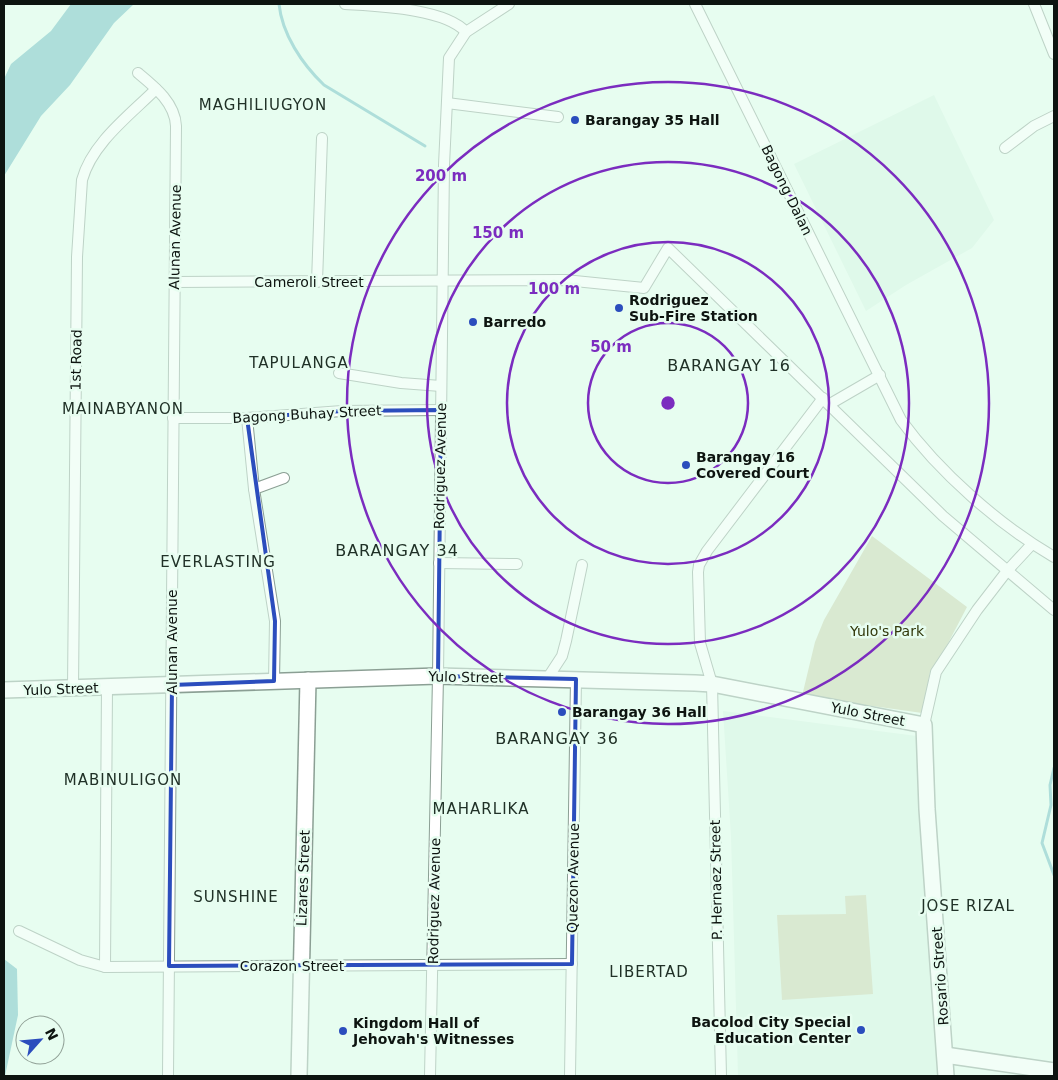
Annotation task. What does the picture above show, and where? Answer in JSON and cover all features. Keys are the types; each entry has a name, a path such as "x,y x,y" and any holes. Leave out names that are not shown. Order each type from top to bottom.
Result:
{"street":[{"path":"345,4 434,16 456,24 466,32"},
{"name":"Rodriguez Avenue","path":"430,1076 438,676 444,153 449,58 466,32 509,4"},
{"name":"Bagong Dalan","path":"695,4 902,420 929,454 991,511 1032,544 1054,556"},
{"path":"1034,4 1054,54"},
{"name":"Alunan Avenue","path":"138,73 170,104 176,119 168,1076"},
{"name":"1st Road","path":"73,688 77,257 82,180 85,170 98,149 156,89"},
{"path":"447,103 558,117"},
{"path":"1005,148 1034,126 1054,116"},
{"path":"317,282 322,138"},
{"name":"Cameroli Street","path":"175,282 565,280 644,288 668,248 827,401"},
{"path":"339,373 401,383 441,386"},
{"path":"880,376 827,401 942,516 1054,610"},
{"name":"P. Hernaez Street","path":"721,1076 712,684 700,643 699,565 827,401"},
{"name":"Bagong Buhay Street","path":"173,418 247,418 342,411 441,410"},
{"path":"247,418 254,489 275,620 274,681"},
{"path":"254,489 284,478"},
{"path":"924,725 936,672 977,610 1008,570 1032,544"},
{"path":"439,563 517,564"},
{"path":"547,679 562,656 582,564"},
{"name":"Yulo Street","path":"4,690 438,676 712,684 924,725"},
{"name":"Quezon Avenue","path":"570,1076 576,679"},
{"name":"Lizares Street","path":"299,1076 308,680"},
{"path":"105,966 107,687"},
{"name":"Rosario Street","path":"924,725 927,800 946,1076"},
{"name":"Corazon Street","path":"19,931 80,960 105,966 572,964"},
{"path":"945,1055 1054,1071"}],"highlighted area":[{"path":"441,410 438,676 576,679 572,964 169,966 172,685 274,681 275,621 247,418 342,411"}],"shaded area":[{"path":"934,95 994,220 972,248 906,285 866,311 794,164"},
{"path":"723,711 917,736 940,1076 738,1076 731,837"}],"green space":[{"name":"Yulo's Park","path":"872,536 967,607 933,672 930,672 922,713 802,696 815,642 824,620"},
{"path":"866,895 873,994 782,1000 777,915 846,914 845,896"}],"water":[{"path":"71,4 134,4 114,23 70,85 41,116 4,176 4,79 11,64 51,31"},
{"path":"4,959 17,969 18,1015 15,1015 15,1029 5,1076"}],"waterway":[{"path":"279,4 284,26 294,48 308,68 324,85 425,146"},
{"path":"1054,768 1050,785 1051,805 1042,843 1054,875"}],"place":[{"name":"Barangay 35 Hall","path":"575,120"},
{"name":"Rodriguez Sub-Fire Station","path":"619,308"},
{"name":"Barredo","path":"473,322"},
{"name":"Barangay 16 Covered Court","path":"686,465"},
{"name":"Barangay 36 Hall","path":"562,712"},
{"name":"Bacolod City Special Education Center","path":"861,1030"},
{"name":"Kingdom Hall of Jehovah's Witnesses","path":"343,1031"}],"district":[{"name":"MAGHILIUGYON","path":"263,105"},
{"name":"TAPULANGA","path":"299,363"},
{"name":"BARANGAY 16","path":"729,365"},
{"name":"MAINABYANON","path":"123,409"},
{"name":"BARANGAY 34","path":"397,550"},
{"name":"EVERLASTING","path":"218,562"},
{"name":"BARANGAY 36","path":"557,738"},
{"name":"MABINULIGON","path":"123,780"},
{"name":"MAHARLIKA","path":"481,809"},
{"name":"SUNSHINE","path":"236,897"},
{"name":"JOSE RIZAL","path":"968,906"},
{"name":"LIBERTAD","path":"649,972"}]}
